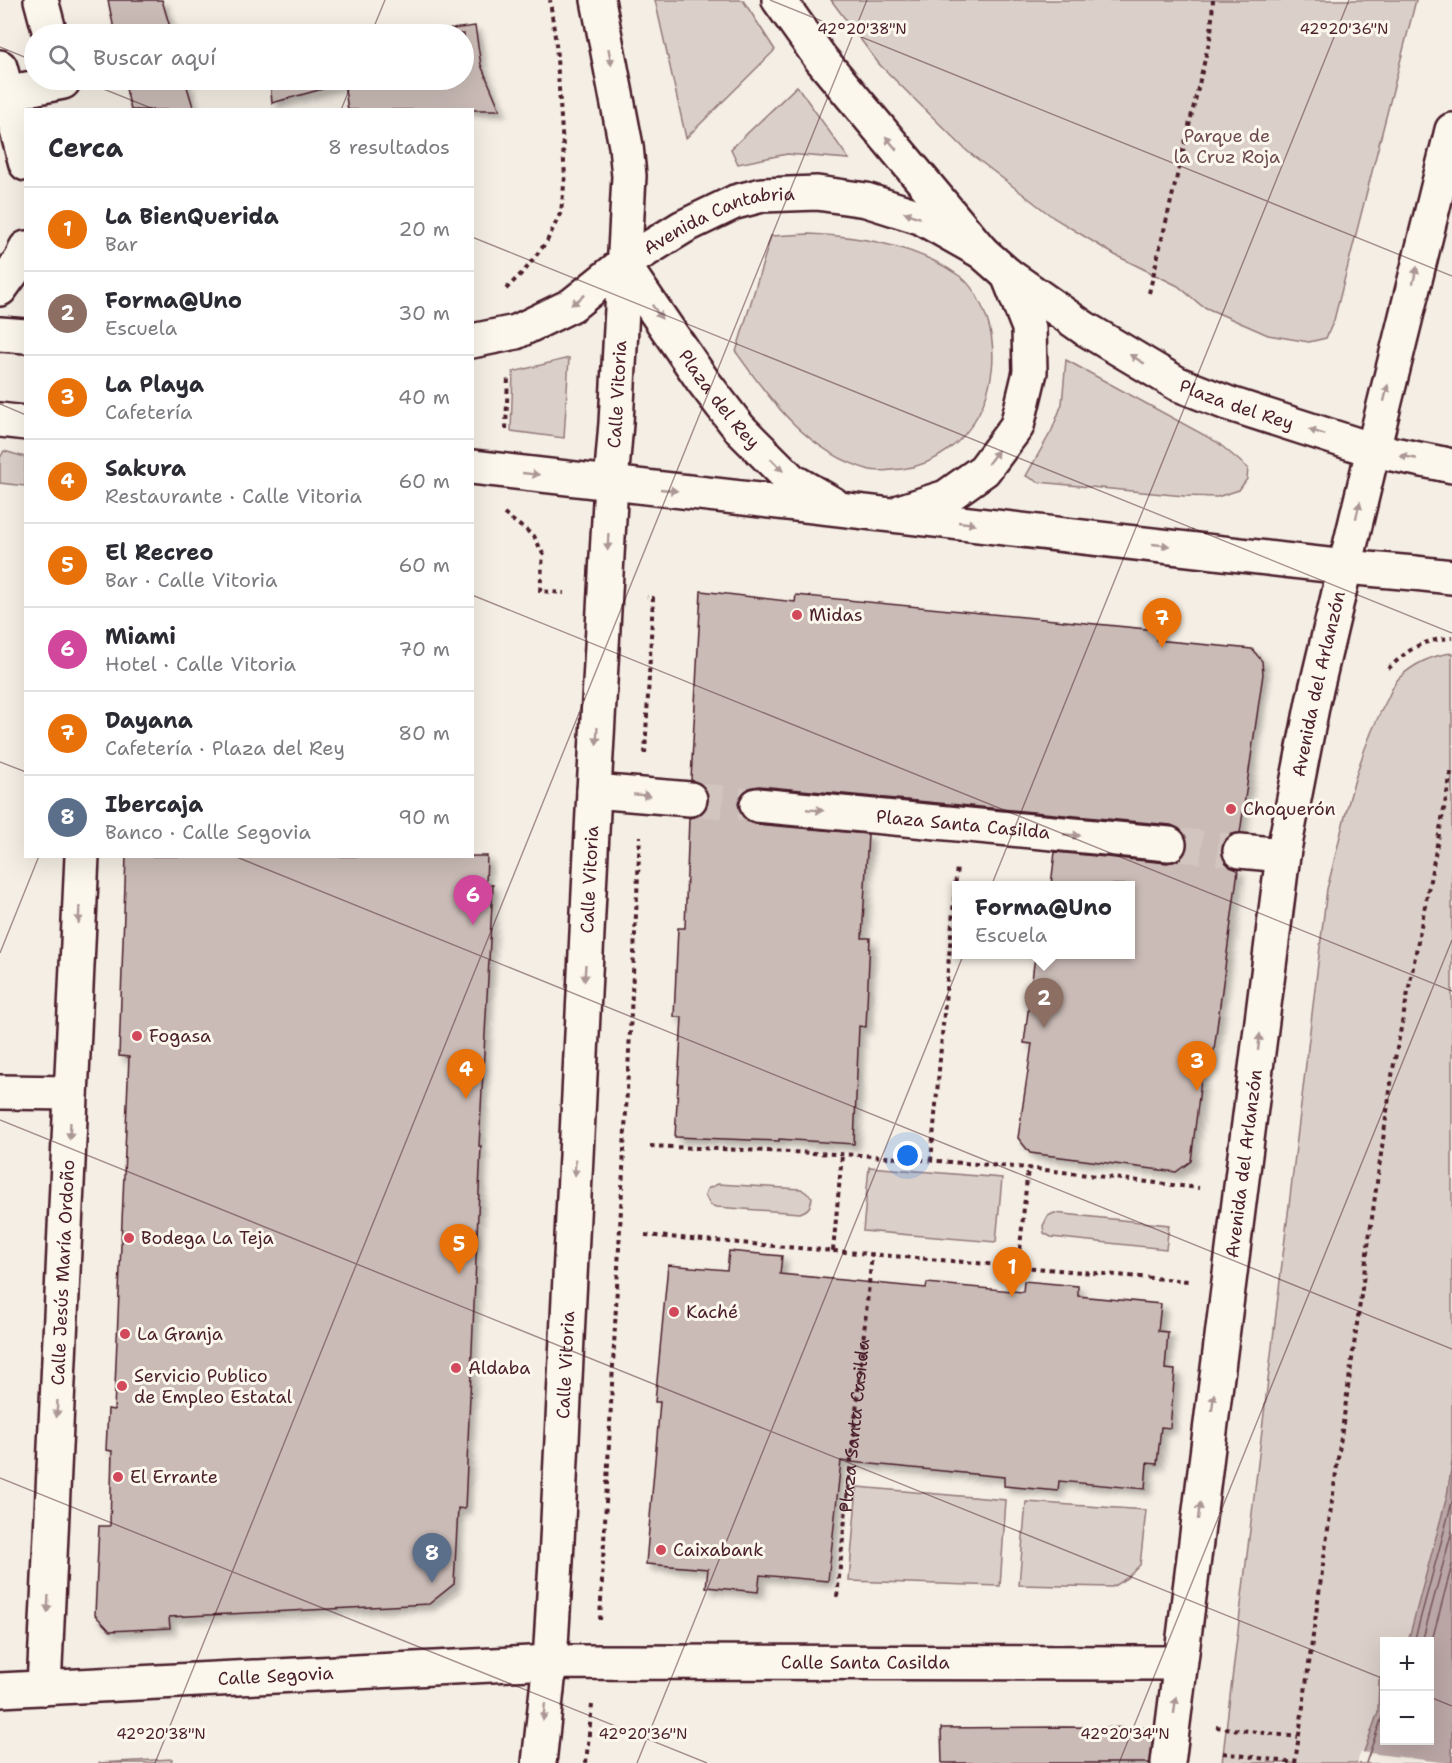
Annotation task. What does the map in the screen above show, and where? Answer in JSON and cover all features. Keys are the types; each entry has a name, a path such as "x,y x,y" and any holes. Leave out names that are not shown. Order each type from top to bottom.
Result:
{"main road":[{"path":"41,0 47,24"},
{"name":"Calle Vitoria","path":"539,1763 550,1662 628,166 598,0"},
{"path":"778,0 811,48 982,252"},
{"path":"24,83 3,80 24,157"},
{"path":"1345,567 1452,130"},
{"name":"Avenida Cantabria","path":"474,341 516,332 572,305 623,264 682,227 735,202 762,195 817,192 866,200 920,217 982,252"},
{"name":"Plaza del Rey","path":"982,252 1008,275 1084,328 1178,384 1227,403 1373,450"},
{"path":"0,289 24,253"},
{"name":"Plaza del Rey","path":"623,264 703,381 740,429 791,480 843,509"},
{"name":"Plaza del Rey","path":"889,515 946,498 984,470 1017,426 1030,372 1029,328 1008,275"},
{"path":"0,334 24,336"},
{"path":"0,420 24,423"},
{"path":"1373,450 1448,465"},
{"path":"474,467 611,483"},
{"name":"Plaza del Rey","path":"611,483 1345,567 1452,577"},
{"name":"Avenida del Arlanzón","path":"1168,1763 1283,855 1313,702 1345,567"},
{"path":"594,791 690,799"},
{"name":"Plaza Santa Casilda","path":"757,805 1169,844"},
{"path":"1240,851 1283,855"},
{"name":"Calle Jesús María Ordoño","path":"44,1688 82,858"},
{"path":"0,1092 71,1093"},
{"name":"Calle Santa Casilda","path":"550,1662 1180,1663"},
{"name":"Calle Segovia","path":"0,1690 550,1662"}],"path":[{"path":"1149,292 1211,34 1213,0"},
{"path":"1388,669 1409,649 1434,639 1452,638"},
{"path":"1223,1753 1295,1763 1393,1069 1452,768"},
{"path":"956,881 961,824"},
{"path":"931,1161 952,925"},
{"path":"650,1146 842,1155 1028,1168 1203,1188"},
{"path":"833,1251 842,1155"},
{"path":"1018,1267 1028,1168"},
{"path":"645,1235 1191,1281"},
{"name":"Plaza Santa Casilda","path":"837,1597 872,1254"},
{"path":"1209,1726 1298,1737"}],"green space":[{"path":"655,0 743,0 775,50 686,138"},
{"name":"Parque de la Cruz Roja","path":"831,0 1416,0 1334,320 1326,338 1309,342 1268,335 1202,306 1178,286 1115,255 1054,218 967,151 879,64"},
{"path":"797,86 849,159 787,154 738,164 731,149"},
{"path":"809,234 869,240 926,257 961,277 980,302 987,319 992,343 992,368 988,392 965,434 947,451 926,463 886,471 874,471 848,462 809,438 793,423 763,389 736,352 771,236"},
{"path":"569,358 564,438 511,431 513,372"},
{"path":"1066,360 1217,442 1248,468 1247,479 1239,490 1217,497 1038,482 1026,476 1052,430 1062,404"},
{"path":"4,451 24,457 24,486 0,483 0,458"},
{"path":"1452,653 1452,1763 1222,1763 1327,889 1359,767 1377,720 1399,678 1411,668 1431,658"},
{"path":"869,1167 1002,1178 996,1242 863,1231"},
{"path":"718,1184 801,1189 812,1197 812,1200 807,1209 800,1213 716,1207 710,1205 705,1195 707,1189"},
{"path":"1054,1213 1169,1225 1166,1249 1051,1237 1044,1233 1043,1226 1048,1216"},
{"path":"857,1487 1006,1500 1000,1586 849,1581"},
{"path":"1026,1502 1146,1510 1140,1565 1127,1578 1112,1587 1019,1585"},
{"path":"172,1759 171,1763 98,1763"}],"water":[{"path":"1452,1462 1452,1763 1360,1763 1378,1712 1380,1679 1380,1745 1434,1745 1434,1637 1409,1637 1447,1496"}],"pier":[{"path":"1361,1752 1449,1763 1357,1763"}],"building":[{"path":"108,0 162,0 169,24 113,24"},
{"path":"474,26 481,65 500,110 348,108 345,90 474,90"},
{"path":"126,90 188,90 193,108 131,108"},
{"path":"271,90 319,90 272,103"},
{"path":"701,591 795,602 796,595 1157,630 1156,640 1252,649 1262,661 1263,674 1240,833 1232,834 1225,840 1221,849 1223,859 1230,867 1238,870 1212,1065 1203,1064 1191,1161 1176,1172 1030,1153 1018,1138 1032,1044 1024,1043 1035,959 1135,959 1135,881 1051,881 1055,852 1167,863 1176,861 1184,855 1188,846 1186,837 1180,829 1171,825 759,786 749,788 741,795 738,803 740,813 747,821 755,824 868,834 862,938 870,938 866,1027 859,1026 854,1144 779,1139 779,1141 675,1137 682,1017 674,1017 678,928 685,928 689,818 698,816 705,810 709,800 701,784 691,780"},
{"path":"474,856 487,856 486,884 493,885 479,1146 481,1146 465,1509 458,1508 454,1584 429,1604 169,1617 170,1628 110,1631 95,1615 99,1526 110,1526 112,1451 106,1450 108,1409 114,1410 129,1057 119,1056 126,858 474,858"},
{"path":"729,1251 782,1256 780,1274 926,1288 927,1283 1023,1292 1024,1281 1078,1286 1078,1296 1161,1304 1158,1331 1168,1332 1165,1369 1175,1370 1170,1428 1161,1427 1157,1464 1147,1463 1145,1489 1059,1481 1058,1491 1004,1486 1004,1477 841,1461 828,1581 760,1575 758,1592 706,1587 708,1569 646,1564 660,1402 655,1402 668,1265 727,1270"},
{"path":"941,1728 1154,1728 1150,1763 942,1763"}],"tunnel":[{"path":"690,799 757,805"},
{"path":"1169,844 1240,851"}],"place":[{"name":"Midas","path":"797,615"},
{"name":"Dayana","path":"1162,648"},
{"name":"Choquerón","path":"1231,809"},
{"name":"Miami","path":"473,925"},
{"name":"Forma@Uno","path":"1044,1028"},
{"name":"Fogasa","path":"137,1036"},
{"name":"La Playa","path":"1197,1091"},
{"name":"Sakura","path":"466,1099"},
{"name":"Bodega La Teja","path":"129,1238"},
{"name":"El Recreo","path":"459,1274"},
{"name":"La BienQuerida","path":"1012,1297"},
{"name":"Kaché","path":"674,1312"},
{"name":"La Granja","path":"125,1334"},
{"name":"Aldaba","path":"456,1368"},
{"name":"Servicio Publico de Empleo Estatal","path":"122,1386"},
{"name":"El Errante","path":"118,1477"},
{"name":"Caixabank","path":"661,1550"},
{"name":"Ibercaja","path":"432,1583"}]}
